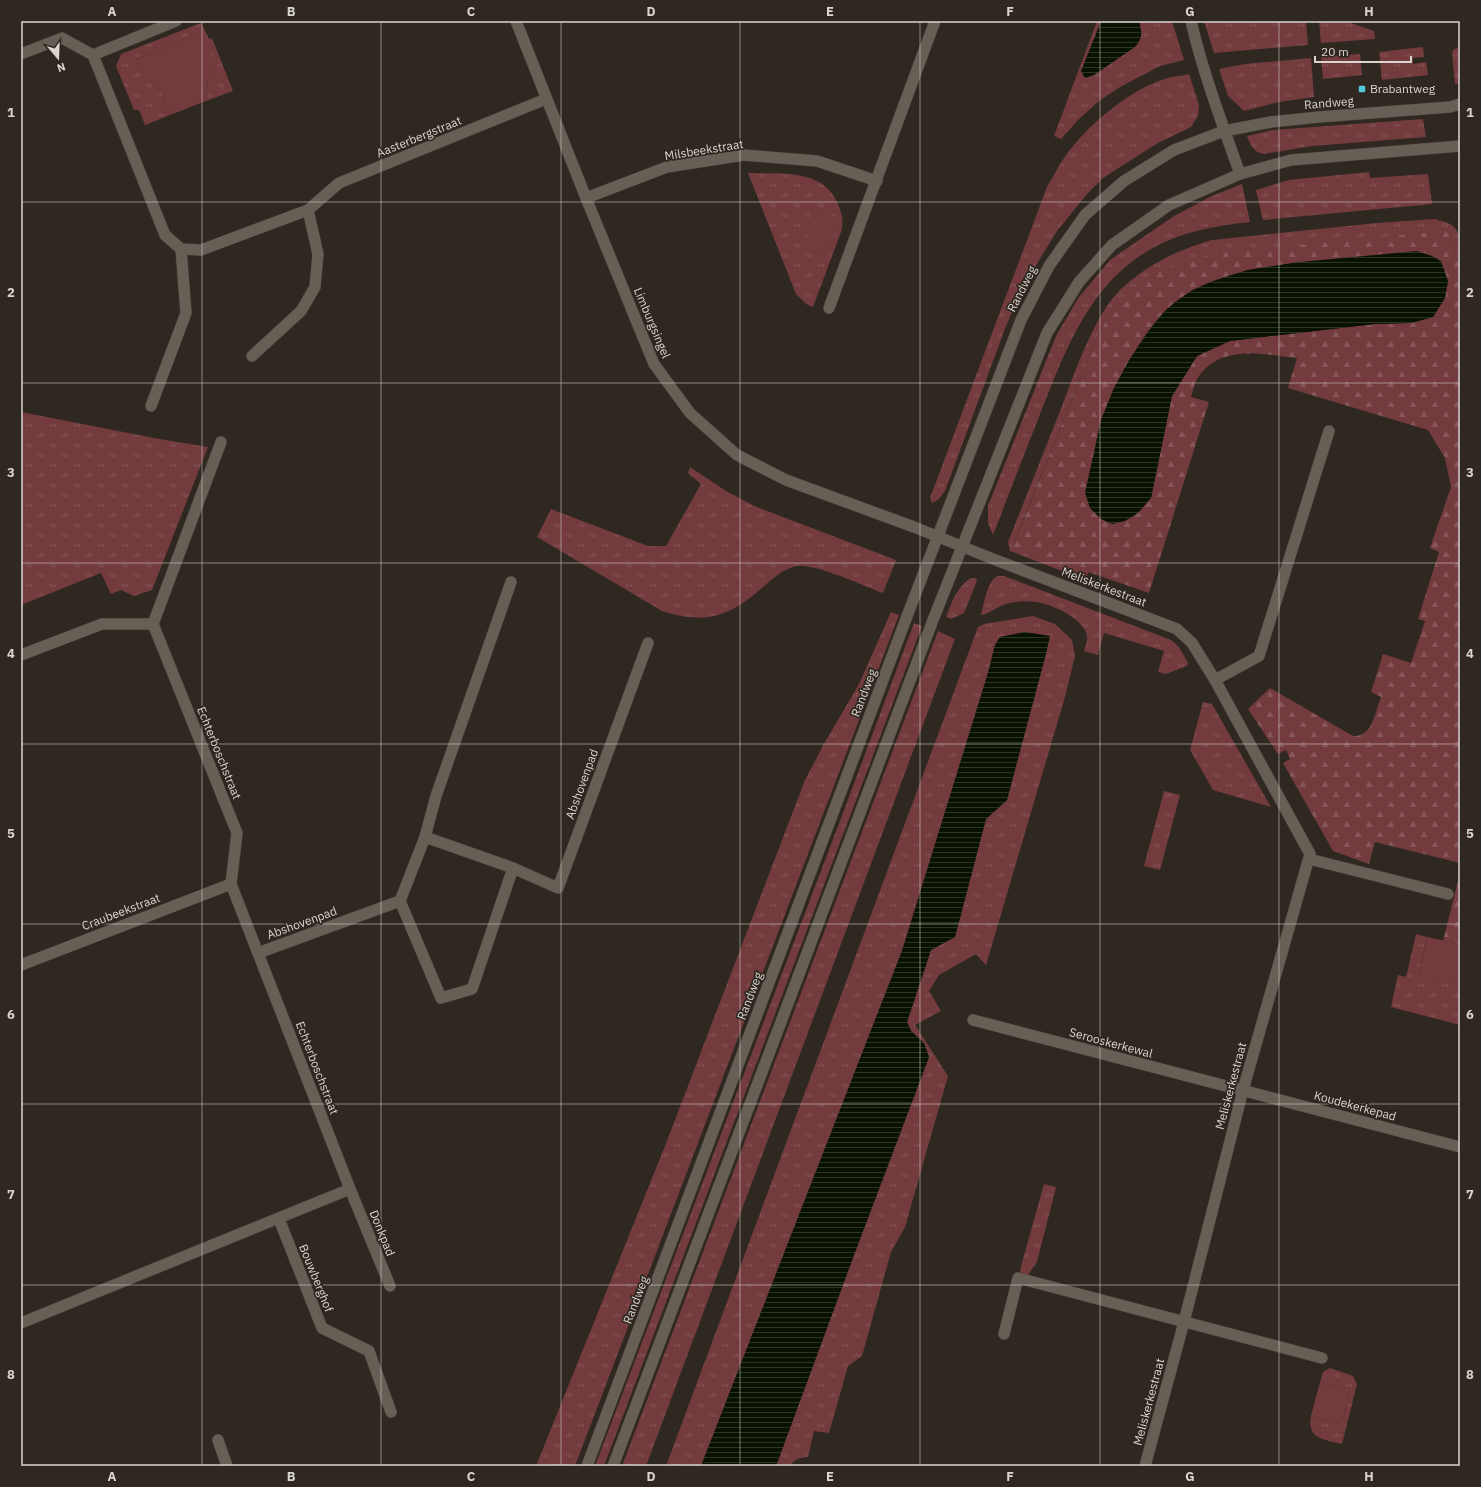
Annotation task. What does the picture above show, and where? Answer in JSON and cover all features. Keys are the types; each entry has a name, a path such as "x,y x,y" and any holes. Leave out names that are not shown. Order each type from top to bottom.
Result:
{"street":[{"path":"93,55 176,21"},
{"name":"Limburgsingel","path":"516,21 546,99 654,364 690,413 737,455 786,480 938,536"},
{"path":"829,308 935,21"},
{"path":"1191,21 1198,50 1224,131 1240,174"},
{"path":"21,54 62,38 93,55 165,235 181,249 186,312 151,406"},
{"name":"Aasterbergstraat","path":"181,249 201,250 308,210 339,183 546,99"},
{"name":"Randweg","path":"587,1466 906,618 1021,320 1049,266 1085,215 1124,181 1174,150 1224,131 1271,122 1450,107 1460,104"},
{"path":"613,1466 962,546 1047,333 1079,282 1112,245 1169,205 1240,174 1291,160 1460,146"},
{"name":"Milsbeekstraat","path":"586,198 667,167 744,155 817,161 877,181"},
{"path":"252,356 301,311 315,287 318,254 308,210"},
{"path":"1215,680 1259,656 1329,431"},
{"path":"21,655 102,624 153,624 220,442"},
{"path":"938,536 962,546"},
{"name":"Meliskerkestraat","path":"962,546 1177,629 1192,642 1215,680 1310,854 1243,1090 1184,1322 1145,1466"},
{"path":"511,582 436,796 425,837 400,901 441,998 472,989 513,868"},
{"name":"Echterboschstraat","path":"153,624 237,833 231,884 350,1189"},
{"name":"Abshovenpad","path":"425,837 513,868 558,888 648,643"},
{"path":"1309,859 1448,894"},
{"name":"Craubeekstraat","path":"21,965 231,884"},
{"name":"Abshovenpad","path":"258,953 400,901"},
{"name":"Serooskerkewal","path":"973,1020 1243,1090"},
{"name":"Koudekerkepad","path":"1243,1090 1460,1147"},
{"path":"21,1323 350,1189"},
{"name":"Donkpad","path":"350,1189 390,1286"},
{"name":"Bouwberghof","path":"279,1219 322,1328 369,1351 391,1412"},
{"path":"1004,1334 1018,1278 1322,1358"},
{"path":"218,1440 227,1466"}],"green space":[{"path":"1097,21 1172,21 1184,60 1160,66 1120,87 1099,101 1079,119 1061,139 1054,136"},
{"path":"1204,21 1306,21 1308,45 1214,53"},
{"path":"1319,21 1345,21 1374,31 1375,39 1321,43"},
{"path":"201,23 209,39 212,38 233,91 206,101 208,79 211,68 205,42 192,35 137,59 156,79 170,115 145,125 139,110 134,110 116,66 121,54"},
{"path":"192,35 205,42 214,65 211,68 213,78 208,79 206,101 170,115 156,80 146,83 137,59"},
{"path":"1460,46 1460,83 1455,84 1452,54 1453,50"},
{"path":"1423,47 1424,57 1413,58 1413,64 1426,62 1428,75 1382,80 1379,52"},
{"path":"1360,54 1362,75 1323,79 1321,57"},
{"path":"1311,58 1314,97 1279,102 1244,111 1228,96 1219,69 1245,64"},
{"path":"1189,74 1199,105 1198,116 1191,127 1156,144 1103,178 1087,194 1057,231 1024,285 1006,326 945,491 938,500 932,503 930,498 1047,187 1061,163 1075,143 1098,120 1125,99 1154,83 1168,78"},
{"path":"1423,119 1426,137 1312,146 1264,154 1253,148 1247,136 1273,130"},
{"path":"1369,172 1370,178 1428,174 1432,204 1263,220 1256,190 1289,180"},
{"path":"748,173 786,174 810,178 821,183 830,191 837,202 842,217 841,232 813,307 806,304 796,294"},
{"path":"1242,184 1250,222 1196,231 1158,245 1125,267 1107,285 1092,305 1078,327 1056,374 993,535 988,523 988,506 1056,336 1079,297 1110,260 1174,216 1212,196"},
{"path":"813,208 838,218 827,255 804,249"},
{"path":"1435,219 1453,226 1456,230 1460,239 1460,266 1449,231 1226,253 1115,307 1103,326 1093,347 1013,545 1089,571 1085,580 1010,551 1008,542 1086,345 1102,314 1111,301 1120,290 1140,273 1175,253 1212,240 1377,223"},
{"path":"1449,230 1460,266 1460,863 1375,842 1369,864 1333,851 1283,763 1290,759 1286,750 1278,754 1248,709 1270,688 1353,736 1360,735 1369,728 1375,716 1381,697 1371,692 1383,654 1411,663 1425,621 1418,619 1439,552 1430,548 1451,487 1445,458 1428,430 1288,388 1297,358 1256,354 1229,356 1217,360 1206,368 1194,385 1191,397 1209,402 1149,593 1013,546 1093,347 1107,319 1127,294 1147,279 1168,268 1215,254","holes":["1300,262 1448,281 1445,298 1433,317 1411,323 1375,324 1230,341 1197,356 1172,396 1151,498 1113,390 1137,347 1151,327 1167,309 1181,298 1196,288 1230,275"]},
{"path":"21,412 208,447 152,590 134,596 121,590 111,594 101,573 21,605"},
{"path":"690,467 726,491 754,506 896,560 883,593 827,571 805,566 796,566 787,569 778,575 739,605 716,616 692,617 678,615 662,611 537,537 551,509 648,546 666,546 701,484 688,473"},
{"path":"998,576 1004,576 1171,640 1183,653 1188,663 1187,666 1166,674 1158,672 1164,651 1104,633 1098,655 1084,651 1087,636 1085,630 1080,624 1066,613 1041,603 1025,601 1013,602 1002,605 984,615 981,615 991,582"},
{"path":"971,578 976,578 977,581 964,613 951,619 946,617 959,590"},
{"path":"891,612 899,615 575,1466 536,1466 665,1146 805,780 859,684"},
{"path":"1033,616 1055,624 1072,640 1075,656 1065,697 986,965 976,954 939,975 929,991 941,1011 915,1025 948,1076 905,1227 891,1252 862,1356 848,1366 829,1433 814,1431 808,1457 796,1460 791,1466 776,1466 929,1057 924,1043 911,1031 907,1022 931,950 955,937 986,819 1007,800 1049,636 1025,632 1000,637 995,645 988,673 902,951 701,1466 666,1466 978,627 984,624"},
{"path":"914,623 922,626 604,1466 595,1466 846,805"},
{"path":"938,631 955,639 646,1466 622,1466"},
{"path":"1203,702 1212,704 1271,807 1213,790 1190,750"},
{"path":"1164,791 1180,795 1160,870 1144,866"},
{"path":"1460,873 1460,944 1443,941"},
{"path":"1416,934 1427,937 1419,973 1460,983 1460,1025 1391,1007 1398,975 1406,977"},
{"path":"1427,937 1460,944 1460,983 1419,974"},
{"path":"1044,1184 1056,1187 1037,1262 1028,1275 1021,1273 1020,1270"},
{"path":"1330,1368 1353,1376 1357,1384 1342,1444 1324,1439 1314,1434 1311,1430 1310,1424 1311,1416 1336,1423 1343,1420 1349,1395 1346,1389 1324,1383 1319,1386 1323,1372"},
{"path":"1324,1383 1347,1389 1349,1395 1343,1420 1336,1423 1311,1416 1319,1386"}],"shaded area":[{"path":"1101,21 1139,21 1141,38 1135,47 1094,75 1085,78 1081,71"},
{"path":"1417,251 1441,261 1448,281 1445,298 1433,317 1411,323 1375,324 1230,341 1197,356 1172,396 1151,498 1138,513 1125,521 1112,524 1101,519 1090,508 1085,493 1101,420 1113,390 1128,362 1148,332 1167,309 1191,291 1247,270 1300,262"},
{"path":"1025,632 1050,636 1007,800 986,819 955,937 931,950 907,1022 911,1031 924,1043 929,1057 776,1466 701,1466 902,951 988,673 995,645 1000,637"}],"place":[{"name":"Brabantweg","path":"1362,89"}]}
